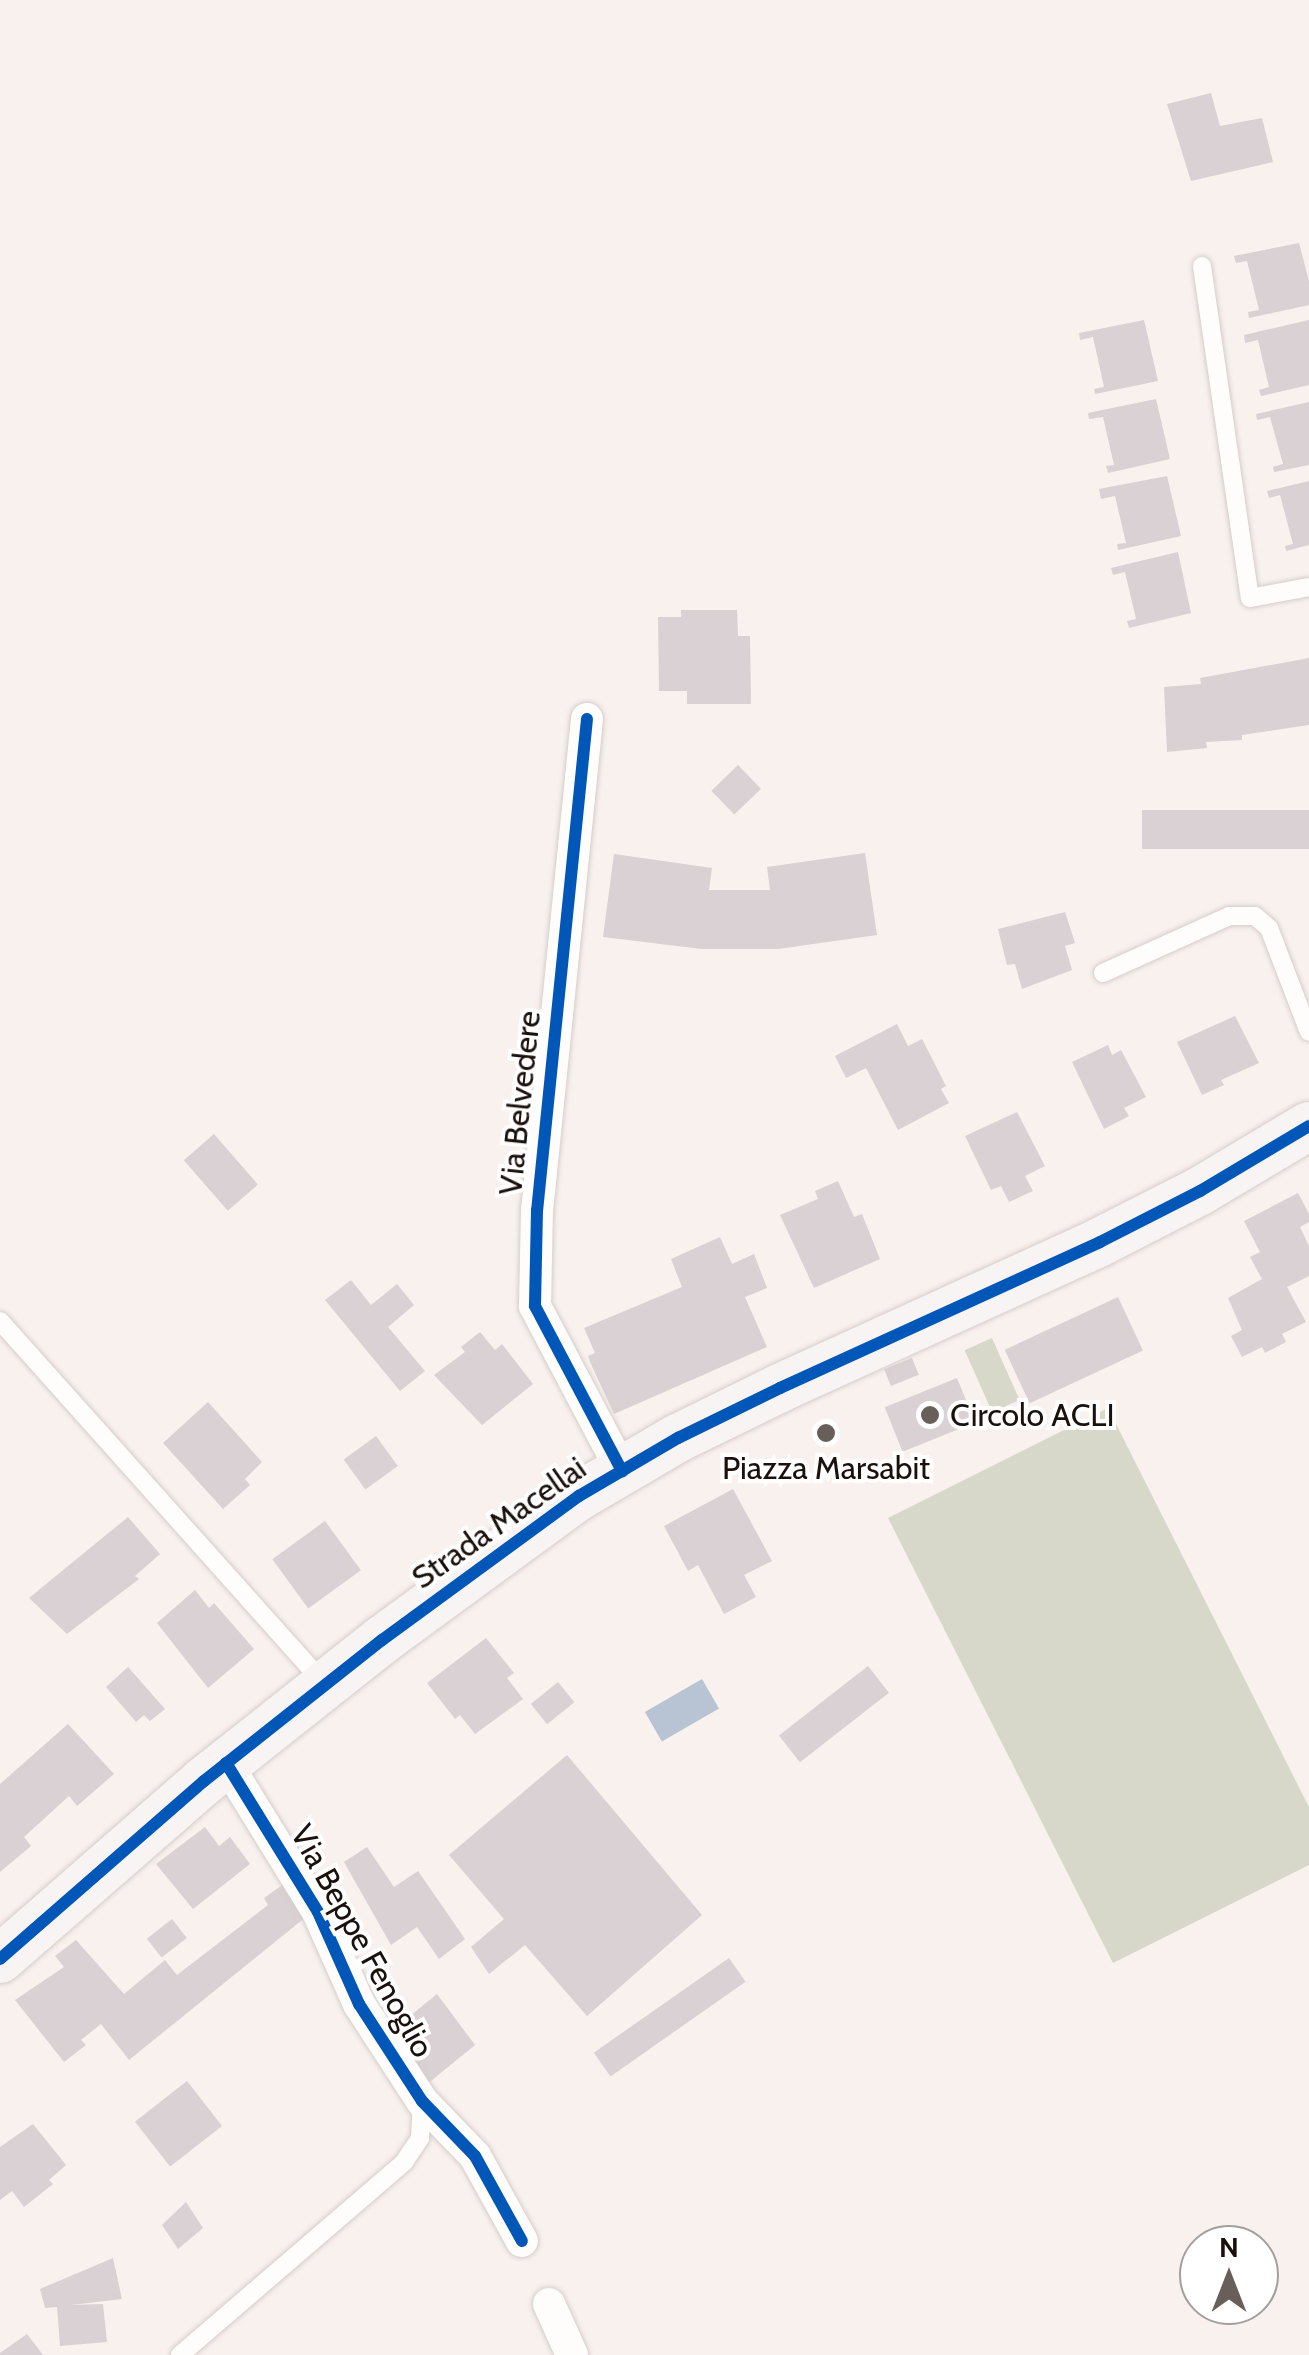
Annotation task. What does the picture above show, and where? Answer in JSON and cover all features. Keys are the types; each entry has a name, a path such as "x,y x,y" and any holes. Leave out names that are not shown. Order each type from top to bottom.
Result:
{"street":[{"name":"Via Belvedere","path":"587,719 537,1210 535,1306 622,1471"},
{"name":"Strada Macellai","path":"0,1959 226,1763 579,1496 780,1388 1100,1242 1200,1191 1309,1126"},
{"name":"Via Beppe Fenoglio","path":"226,1763 318,1912 358,2004 422,2101 475,2156 522,2240"},
{"path":"550,2304 572,2355"}],"lane":[{"path":"1202,266 1250,598 1309,586"},
{"path":"1103,973 1229,916 1254,916 1269,928 1309,1032"},
{"path":"0,1321 326,1684"},
{"path":"180,2355 404,2162 420,2138 422,2101"}],"shaded area":[{"path":"992,1338 1020,1400 992,1412 965,1350"},
{"path":"1108,1408 1309,1807 1309,1865 1113,1963 888,1518"}],"water":[{"path":"702,1679 719,1708 662,1741 645,1712"}],"building":[{"path":"1211,93 1220,126 1262,118 1273,162 1191,181 1167,104"},
{"path":"1299,243 1309,281 1309,305 1249,318 1248,312 1259,310 1247,261 1236,263 1234,256"},
{"path":"1144,320 1158,381 1095,394 1094,389 1104,387 1093,337 1080,340 1079,333"},
{"path":"1309,320 1309,385 1261,396 1259,390 1269,387 1258,340 1245,343 1244,335"},
{"path":"1156,399 1170,459 1108,473 1106,466 1114,465 1103,417 1089,419 1088,413"},
{"path":"1309,402 1309,465 1274,472 1273,467 1283,464 1270,417 1257,420 1256,414"},
{"path":"1167,476 1181,536 1118,550 1117,544 1126,543 1115,496 1101,499 1099,489"},
{"path":"1309,481 1309,545 1286,551 1285,546 1293,544 1280,495 1269,498 1267,491"},
{"path":"1178,552 1191,613 1129,628 1127,621 1136,619 1125,572 1113,575 1111,568"},
{"path":"681,610 737,610 738,636 750,636 751,704 687,704 687,691 659,691 658,617 681,617"},
{"path":"1309,658 1309,725 1242,735 1242,740 1206,742 1207,748 1167,752 1164,687 1201,684 1200,678"},
{"path":"738,765 761,789 734,814 711,791"},
{"path":"1142,810 1309,810 1309,849 1142,849"},
{"path":"865,853 877,935 778,949 702,949 603,937 614,854 712,868 709,890 770,890 767,867"},
{"path":"1065,912 1075,943 1065,946 1072,970 1022,989 1015,964 1007,965 998,929"},
{"path":"1235,1016 1259,1063 1221,1080 1224,1085 1202,1095 1177,1042"},
{"path":"897,1024 908,1046 922,1039 946,1086 941,1089 949,1103 898,1130 866,1068 846,1078 835,1056"},
{"path":"1108,1045 1112,1055 1121,1050 1146,1097 1124,1108 1129,1116 1104,1129 1072,1062"},
{"path":"1017,1112 1045,1166 1025,1176 1033,1191 1009,1202 1001,1186 991,1190 965,1136"},
{"path":"214,1134 258,1185 228,1211 184,1160"},
{"path":"838,1181 854,1217 862,1214 880,1259 814,1288 780,1215 818,1199 815,1191"},
{"path":"1298,1193 1309,1214 1309,1222 1300,1227 1309,1246 1309,1276 1287,1287 1306,1322 1282,1334 1286,1342 1265,1353 1262,1347 1242,1357 1231,1336 1242,1330 1228,1298 1262,1279 1250,1257 1260,1252 1244,1221"},
{"path":"720,1237 732,1264 754,1254 767,1288 745,1297 767,1347 614,1414 590,1362 588,1356 595,1353 584,1328 682,1287 671,1259"},
{"path":"351,1280 371,1305 397,1284 414,1305 388,1327 425,1371 400,1391 325,1300"},
{"path":"1118,1297 1143,1350 1030,1403 1005,1350"},
{"path":"480,1332 495,1350 502,1344 533,1384 482,1425 434,1375 465,1352 461,1347"},
{"path":"912,1358 919,1375 891,1386 884,1369"},
{"name":"Circolo ACLI","path":"957,1378 975,1423 903,1452 885,1407"},
{"path":"208,1402 262,1462 245,1479 250,1485 223,1509 163,1443"},
{"path":"376,1436 398,1466 365,1489 344,1460"},
{"path":"733,1489 772,1561 744,1575 756,1597 724,1614 698,1565 688,1571 664,1526"},
{"path":"128,1517 160,1554 135,1576 139,1579 67,1634 29,1598"},
{"path":"325,1521 361,1570 308,1609 272,1559"},
{"path":"195,1590 209,1608 214,1603 254,1649 208,1688 157,1623"},
{"path":"486,1638 514,1673 507,1678 523,1699 475,1734 460,1715 455,1719 427,1683"},
{"path":"868,1666 889,1693 800,1762 779,1736"},
{"path":"128,1667 165,1709 150,1721 144,1715 136,1722 106,1687"},
{"path":"558,1682 574,1702 547,1724 531,1704"},
{"path":"68,1724 114,1774 77,1806 69,1796 24,1837 31,1846 0,1872 0,1784"},
{"path":"567,1755 702,1915 587,2016 525,1945 489,1974 471,1947 504,1919 449,1855"},
{"path":"205,1827 219,1846 230,1837 250,1864 193,1909 156,1864"},
{"path":"367,1847 394,1887 418,1871 465,1939 439,1959 417,1927 391,1945 344,1862"},
{"path":"285,1883 307,1916 129,2060 101,2024 81,2040 86,2045 64,2062 15,2000 64,1967 55,1956 76,1940 124,1994 165,1960 177,1975 268,1905 264,1898"},
{"path":"172,1919 187,1938 162,1958 147,1939"},
{"path":"729,1958 746,1982 610,2076 594,2053"},
{"path":"437,1994 475,2045 426,2085 405,2059 413,2053 394,2029"},
{"path":"187,2081 222,2126 170,2167 135,2122"},
{"path":"33,2124 66,2165 49,2180 53,2184 24,2207 12,2191 0,2200 0,2147"},
{"path":"186,2202 203,2228 178,2249 162,2225"},
{"path":"113,2258 122,2299 71,2305 103,2304 107,2342 60,2346 57,2307 45,2308 40,2289"},
{"path":"27,2334 43,2355 0,2355 0,2353"}],"cycle path":[{"path":"587,719 537,1210 535,1306 622,1471"},
{"path":"0,1959 204,1781 382,1640 579,1496 678,1438 780,1388 1100,1242 1200,1191 1309,1126"},
{"path":"226,1763 318,1912 359,2004 422,2101 475,2156 522,2241"}],"place":[{"name":"Circolo ACLI","path":"930,1415"},
{"name":"Piazza Marsabit","path":"826,1433"}]}
